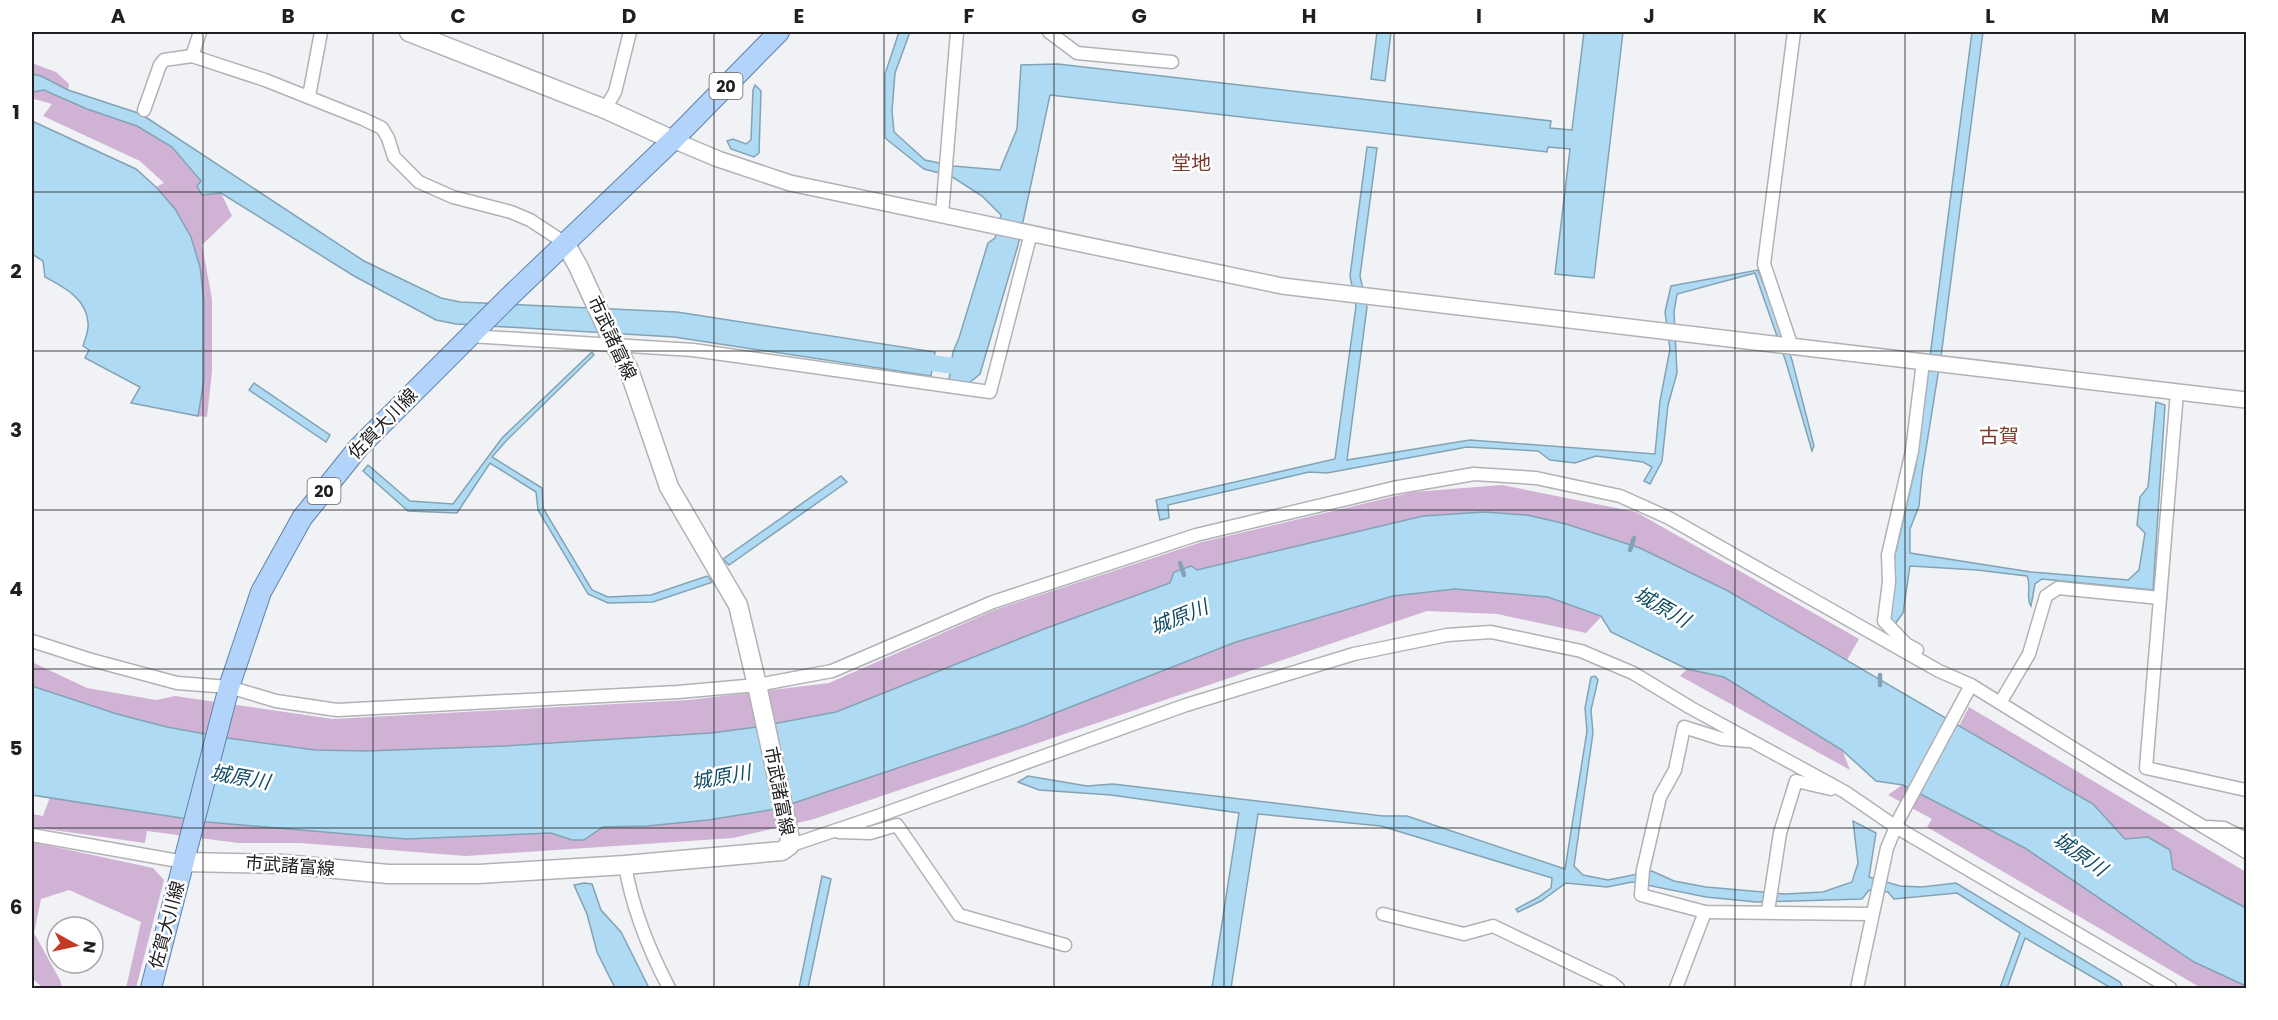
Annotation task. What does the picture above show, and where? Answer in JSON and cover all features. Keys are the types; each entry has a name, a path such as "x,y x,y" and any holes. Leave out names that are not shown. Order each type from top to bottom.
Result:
{"main road":[{"path":"409,32 605,110 673,140"},
{"name":"20","path":"472,334 673,140 779,32"},
{"name":"市武諸富線","path":"184,862 284,864 388,874 479,874 625,865 782,851 789,842 738,605 669,487 629,370 614,344 578,266 564,243"},
{"name":"佐賀大川線","path":"229,687 261,592 302,518 359,447 472,334"},
{"name":"20","path":"184,862 229,687"},
{"name":"佐賀大川線","path":"151,988 184,862"}],"street":[{"path":"192,56 200,32"},
{"path":"309,96 321,32"},
{"path":"605,110 615,92 630,32"},
{"path":"942,214 957,32"},
{"path":"1048,32 1077,53 1172,62"},
{"path":"1786,346 1764,264 1794,32"},
{"path":"144,110 160,64 164,60 192,56 309,96 382,128 394,157 419,182 453,197 511,212 530,220 564,243"},
{"path":"673,140 718,159 790,183 990,223 1282,286 2247,400"},
{"path":"472,334 693,350 990,392 1027,232"},
{"path":"1926,362 1912,451 1888,555 1889,582 1884,621 1906,644 1931,659 1940,671"},
{"path":"2177,392 2146,768 2247,790"},
{"path":"32,641 88,659 177,682 229,687 276,701 337,710 678,692 757,685 832,671 993,602 1196,535 1393,488 1474,474 1536,478 1620,496 1669,518 1970,689 2000,703 2247,852"},
{"path":"2000,703 2029,654 2046,596 2058,588 2160,598"},
{"path":"789,842 831,831 1186,705 1354,654 1447,635 1491,632 1581,651 1633,673 1691,708 1898,823 2170,988"},
{"path":"1857,988 1871,914 1887,848 1898,823 1970,689"},
{"path":"1753,742 1722,739 1684,727 1675,770 1660,797 1643,870 1641,896 1705,912 1768,909 1871,914"},
{"path":"1768,909 1780,833 1796,781 1845,792"},
{"path":"831,831 870,833 897,825 959,915 1065,945"},
{"path":"2204,827 2224,828 2247,839"},
{"path":"32,835 184,862"},
{"path":"625,865 628,886 657,965 669,988"},
{"path":"1676,988 1705,912"},
{"path":"1383,914 1464,934 1493,926 1612,983 1618,988"}],"shaded area":[{"path":"32,63 56,72 69,84 68,90 42,76 32,74"},
{"path":"44,90 87,109 137,126 172,147 201,182 202,195 221,193 232,216 202,245 212,299 212,372 207,417 198,416 204,380 204,301 175,209 156,187 164,183 140,161 43,116 52,104 34,99 32,92"},
{"path":"1502,485 1636,512 1859,639 1847,660 1728,591 1640,548 1423,516 1197,570 1191,566 1174,572 1170,583 1120,617 758,741 711,733 506,746 367,751 315,750 167,727 32,691 32,662 87,688 156,700 175,696 333,719 689,700 829,683 997,609 1202,542 1413,492"},
{"path":"1563,584 1905,775 2246,977 2246,988 2201,988 1927,827 1932,819 1888,795 1902,785 1876,781 1843,752 1850,770 1680,676 1687,669 1611,632 1601,617 1586,633 1497,614 1427,611 814,819 733,838 466,856 300,843 238,843 147,831 145,843 32,827 32,814 43,816 50,797 43,788 551,833 572,840 584,840 603,827 647,826 776,809 1022,726 1236,642 1395,589"},
{"path":"1914,699 1959,726 1969,707 2246,872 2246,922"},
{"path":"32,842 153,868 164,880 136,988 126,988 141,922 69,890 41,899 34,933 45,953 45,975 57,975 62,988 43,988 32,978"}],"water":[{"path":"899,32 910,32 895,73 892,111 894,132 925,160 953,166 1000,170 1017,129 1021,65 1058,64 1551,121 1550,128 1572,130 1584,32 1623,32 1594,278 1555,274 1570,149 1548,147 1547,152 1050,95 1018,245 980,374 969,383 949,380 953,352 988,243 995,238 1001,215 982,196 951,176 924,169 885,138 885,74"},
{"path":"1377,32 1391,32 1385,81 1371,79"},
{"path":"1972,32 1983,32 1942,349 1919,506 1910,529 1910,553 2031,572 2128,580 2139,570 2145,533 2137,525 2140,497 2148,487 2156,402 2165,405 2153,590 2042,579 2035,584 2031,606 2027,576 1910,566 1903,613 1895,624 1888,617 1894,559 1916,465"},
{"path":"32,74 41,76 68,90 141,114 364,261 441,298 460,302 677,312 935,352 931,376 674,337 456,324 436,320 354,276 221,193 202,195 197,186 201,181 172,147 137,126 87,109 44,90 32,92"},
{"path":"755,85 761,91 759,153 754,157 731,149 727,141 733,139 746,144 751,140"},
{"path":"32,121 136,169 175,209 191,237 200,267 204,301 204,380 198,416 131,403 140,387 85,358 89,350 83,346 88,326 84,307 67,290 45,277 43,261 32,254"},
{"path":"1367,147 1377,148 1360,276 1367,307 1347,460 1470,440 1655,454 1660,401 1670,349 1665,312 1671,286 1758,270 1792,360 1814,446 1812,451 1786,362 1755,273 1677,294 1674,312 1677,373 1668,405 1662,461 1650,484 1644,481 1652,467 1643,462 1596,456 1575,463 1550,460 1538,451 1467,447 1327,473 1309,472 1168,505 1169,518 1160,520 1156,500 1335,459 1356,306 1350,276"},
{"path":"592,352 594,355 492,457 542,488 543,508 592,590 608,597 651,595 707,576 713,582 653,602 608,603 588,594 538,510 536,492 490,463 457,513 408,511 363,471 368,465 410,501 453,504 502,438"},
{"path":"254,383 330,435 326,442 249,390"},
{"path":"841,476 847,482 729,565 723,559"},
{"name":"城原川","path":"1484,512 1527,515 1566,524 1640,548 1728,591 2093,804 2125,839 2148,837 2170,850 2173,869 2246,908 2246,986 2194,962 2025,848 1903,785 1876,781 1842,750 1724,677 1687,669 1611,632 1601,616 1548,597 1455,589 1393,596 1236,642 1022,726 776,809 708,820 647,826 603,827 584,840 572,840 551,833 406,839 207,822 32,795 32,686 117,714 167,727 315,750 367,751 506,746 711,733 836,712 1044,629 1170,583 1174,572 1191,566 1197,570 1423,516"},
{"path":"1595,676 1598,680 1591,710 1593,733 1574,866 1583,875 1608,880 1652,871 1674,881 1706,887 1785,894 1823,892 1852,882 1858,863 1853,821 1876,833 1869,877 1900,886 1922,887 1956,883 2120,982 2123,988 2111,988 2025,938 2007,988 2000,988 2020,933 1957,893 1894,899 1888,892 1869,890 1862,899 1756,902 1706,897 1632,882 1607,887 1566,883 1541,901 1518,912 1516,909 1551,888 1552,878 1381,826 1258,814 1231,988 1212,988 1239,813 1111,795 1039,790 1018,782 1028,776 1087,786 1113,784 1383,816 1407,816 1565,869 1587,731 1585,708 1591,677"},
{"path":"822,876 831,879 808,988 799,988"},
{"path":"592,884 601,910 621,932 649,988 615,988 597,952 587,914 574,885"}],"waterway":[{"path":"912,360 967,368 968,363"},
{"path":"1630,550 1634,538"},
{"path":"1180,563 1184,575"},
{"path":"1880,675 1880,685"}],"district":[{"name":"堂地","path":"1191,163"},
{"name":"古賀","path":"1999,436"}]}
